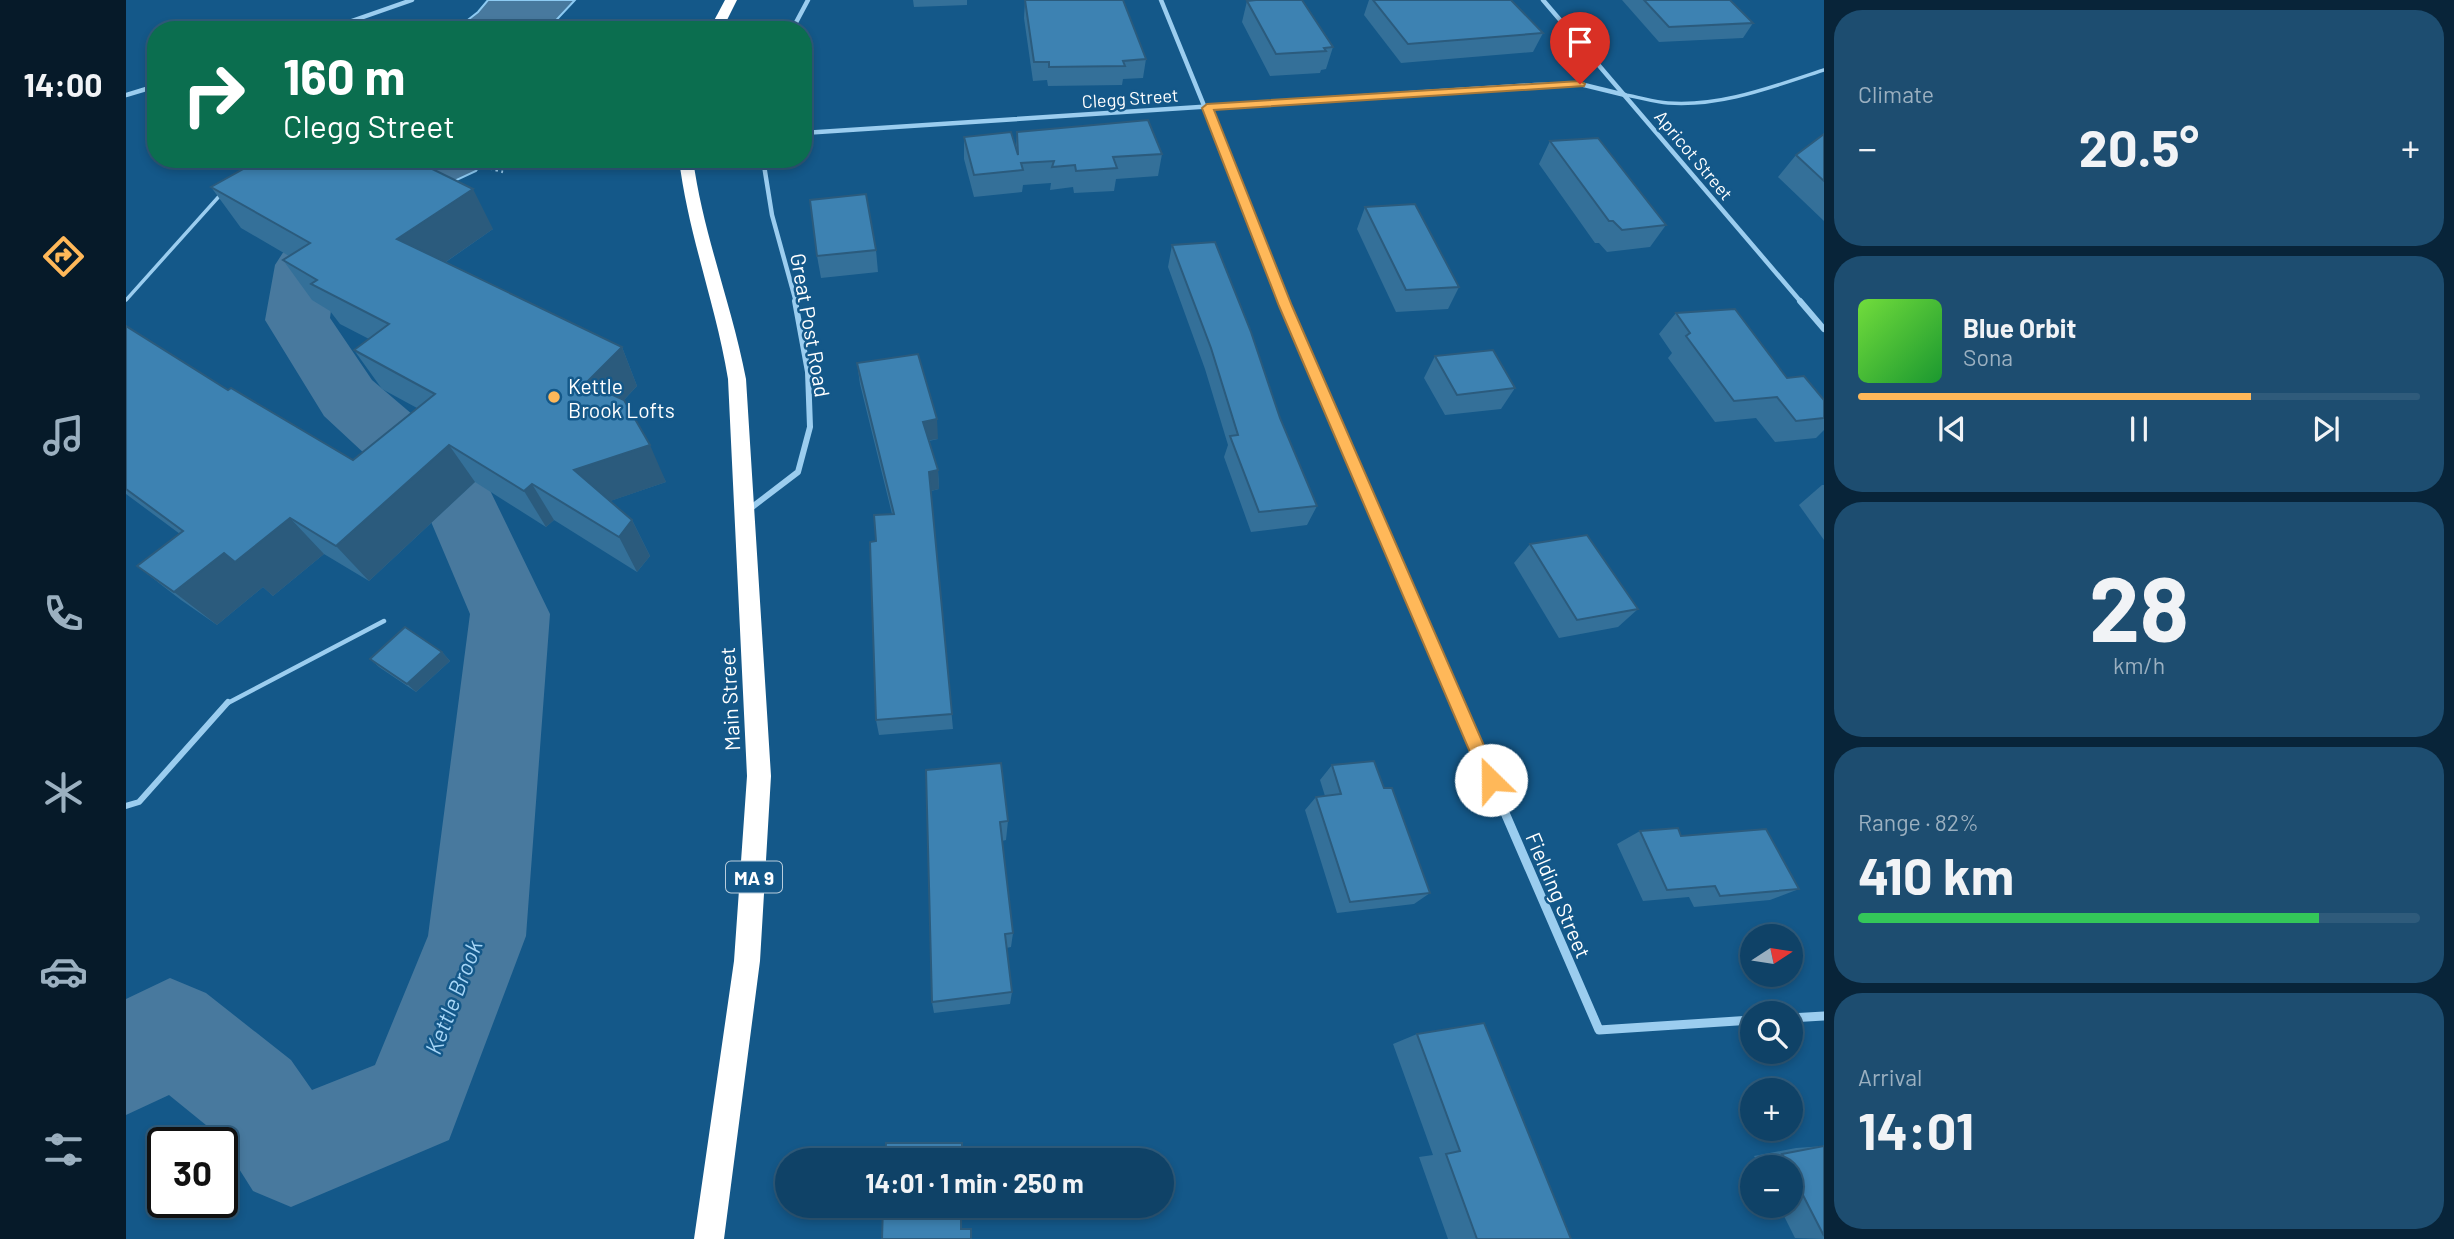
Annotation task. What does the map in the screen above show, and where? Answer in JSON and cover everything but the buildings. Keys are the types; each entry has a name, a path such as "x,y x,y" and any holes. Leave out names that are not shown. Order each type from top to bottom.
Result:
{"highway":[{"path":"720,21 731,0"},
{"name":"Main Street","path":"687,168 702,241 733,351 758,750 757,833 747,961 709,1239"}],"street":[{"path":"352,21 412,0"},
{"path":"797,21 808,0"},
{"name":"Fielding Street","path":"1161,0 1285,306 1599,1030 1740,1021"},
{"name":"Apricot Street","path":"1543,0 1824,329"},
{"name":"Clegg Street","path":"812,132 1535,85 1580,84 1625,95"},
{"path":"126,95 147,89"},
{"name":"Great Post Road","path":"745,512 799,472 810,427 808,372 793,287 772,215 764,168"},
{"path":"1803,1017 1824,1016"}],"lane":[{"path":"1625,95 1669,103 1733,97 1824,70"},
{"path":"234,179 244,168"},
{"path":"126,300 225,190"},
{"path":"126,807 139,802 230,700 384,621"}],"path":[{"path":"490,168 506,172"}],"water":[{"path":"488,0 575,0 555,21 466,21"},
{"path":"383,168 478,168 433,191"}],"waterway":[{"name":"Kettle Brook","path":"306,265 297,320 348,398 421,463"},
{"name":"Kettle Brook","path":"126,1063 170,1029 254,1097 291,1153 412,1103 477,936 510,614 458,498"}],"place":[{"name":"Kettle Brook Lofts","path":"554,397"}],"route":[{"path":"1491,780 1285,306 1207,108 1580,84"}]}
